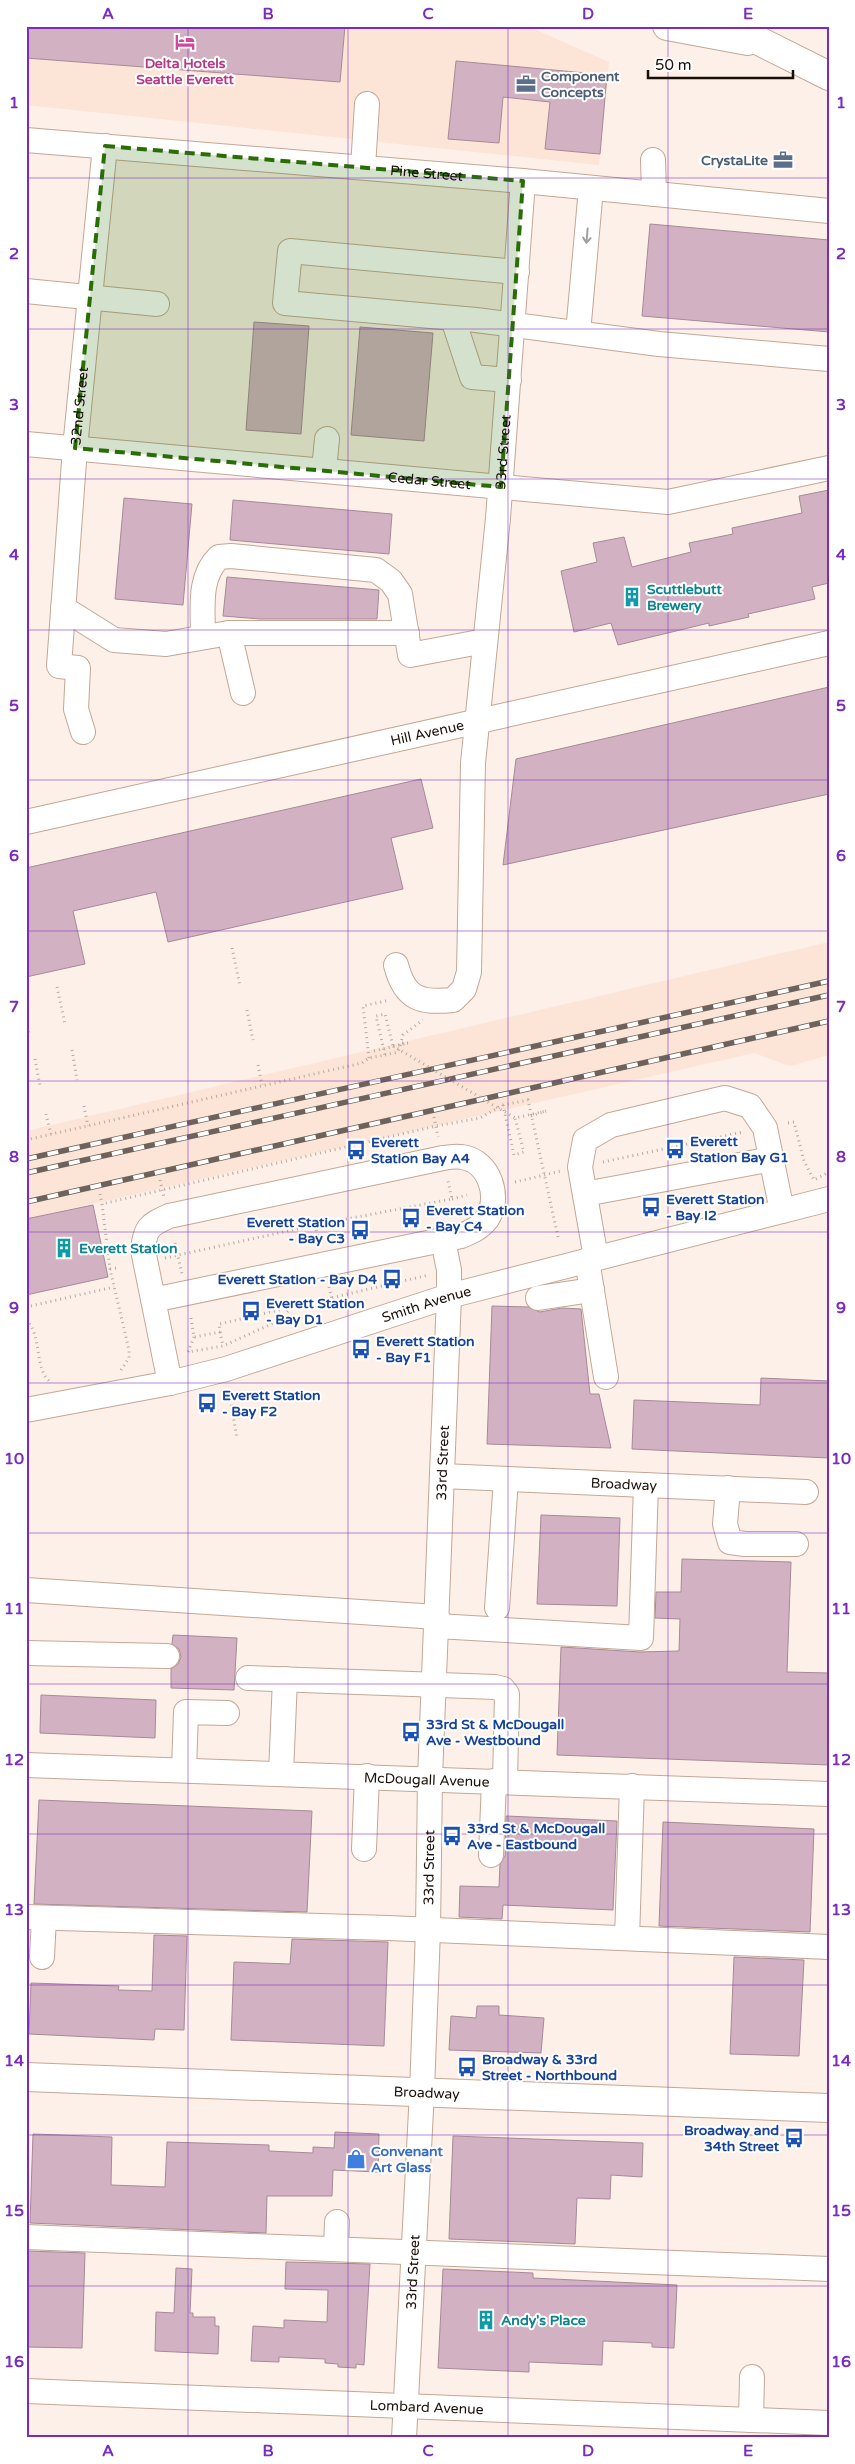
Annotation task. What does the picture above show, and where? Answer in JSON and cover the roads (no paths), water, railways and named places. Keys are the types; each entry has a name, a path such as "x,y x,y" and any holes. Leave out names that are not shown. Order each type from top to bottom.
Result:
{"main road":[{"path":"667,26 769,45"},
{"path":"729,26 829,76"},
{"name":"Broadway","path":"26,2077 829,2108"}],"street":[{"path":"363,168 367,104"},
{"name":"Pine Street","path":"26,140 523,181 829,211"},
{"name":"32nd Street","path":"83,732 76,709 78,668 59,666 75,448 104,146"},
{"path":"653,160 654,194"},
{"name":"33rd Street","path":"396,965 399,974 413,996 429,1002 453,1000 464,989 469,972 476,722 501,486 523,181"},
{"path":"578,333 591,188"},
{"path":"517,272 290,251 285,303 514,325 659,344 829,359"},
{"path":"32,299 89,298 157,304"},
{"path":"453,319 472,377 509,380"},
{"path":"324,470 327,439"},
{"name":"Cedar Street","path":"26,444 668,502 829,468"},
{"path":"203,636 204,591 207,573 219,557 231,556 376,570 391,581 400,594 410,656 485,641"},
{"path":"63,608 114,640 166,644 203,636 229,633 407,633"},
{"path":"229,633 243,693"},
{"name":"Hill Avenue","path":"26,822 829,643"},
{"path":"606,1377 592,1290 592,1259 580,1166 585,1140 611,1125 725,1098 750,1106 765,1128 782,1211"},
{"path":"153,1300 443,1240 474,1231 487,1219 493,1203 493,1188 486,1173 474,1162 464,1157 435,1159 169,1216 153,1223 144,1234 143,1250 153,1300 170,1382"},
{"path":"585,1194 772,1159"},
{"name":"Smith Avenue","path":"26,1410 170,1382 226,1368 449,1296 829,1200"},
{"name":"33rd Street","path":"404,2438 422,2091 428,1930 430,1778 449,1296 449,1270 443,1240"},
{"path":"538,1298 592,1290"},
{"name":"Broadway","path":"442,1476 806,1492"},
{"path":"496,1608 506,1478"},
{"path":"26,1590 641,1638 646,1485"},
{"path":"728,1488 725,1524 730,1542 745,1544 796,1544"},
{"path":"26,1653 167,1656"},
{"path":"248,1678 495,1687 503,1689 507,1694 500,1781 491,1855"},
{"path":"282,1774 286,1679"},
{"path":"184,1770 186,1712 227,1713"},
{"name":"McDougall Avenue","path":"26,1765 430,1778 829,1794"},
{"path":"364,1849 367,1776"},
{"path":"627,1938 632,1786"},
{"path":"42,1957 35,1917 142,1926 208,1929 428,1930 473,1938 525,1940 627,1938 703,1949 829,1947"},
{"path":"336,2249 337,2222"},
{"path":"26,2237 136,2246 415,2252 758,2276 829,2269"},
{"path":"735,2426 752,2376"},
{"name":"Lombard Avenue","path":"26,2391 406,2408 735,2426 829,2423"}],"railway":[{"path":"26,1159 829,981"},
{"path":"26,1173 829,995"},
{"path":"26,1202 829,1021"}],"place":[{"name":"Delta Hotels Seattle Everett","path":"185,42"},
{"name":"Component Concepts","path":"526,84"},
{"name":"CrystaLite","path":"783,160"},
{"name":"Scuttlebutt Brewery","path":"632,597"},
{"name":"Everett Station Bay G1","path":"675,1149"},
{"name":"Everett Station Bay A4","path":"356,1150"},
{"name":"Everett Station - Bay I2","path":"651,1207"},
{"name":"Everett Station - Bay C4","path":"411,1218"},
{"name":"Everett Station - Bay C3","path":"360,1230"},
{"name":"Everett Station","path":"64,1248"},
{"name":"Everett Station - Bay D4","path":"392,1279"},
{"name":"Everett Station - Bay D1","path":"251,1311"},
{"name":"Everett Station - Bay F1","path":"361,1349"},
{"name":"Everett Station - Bay F2","path":"207,1403"},
{"name":"33rd St & McDougall Ave - Westbound","path":"411,1732"},
{"name":"33rd St & McDougall Ave - Eastbound","path":"452,1836"},
{"name":"Broadway & 33rd Street - Northbound","path":"467,2067"},
{"name":"Broadway and 34th Street","path":"794,2138"},
{"name":"Convenant Art Glass","path":"356,2159"},
{"name":"Andy's Place","path":"486,2320"}]}
